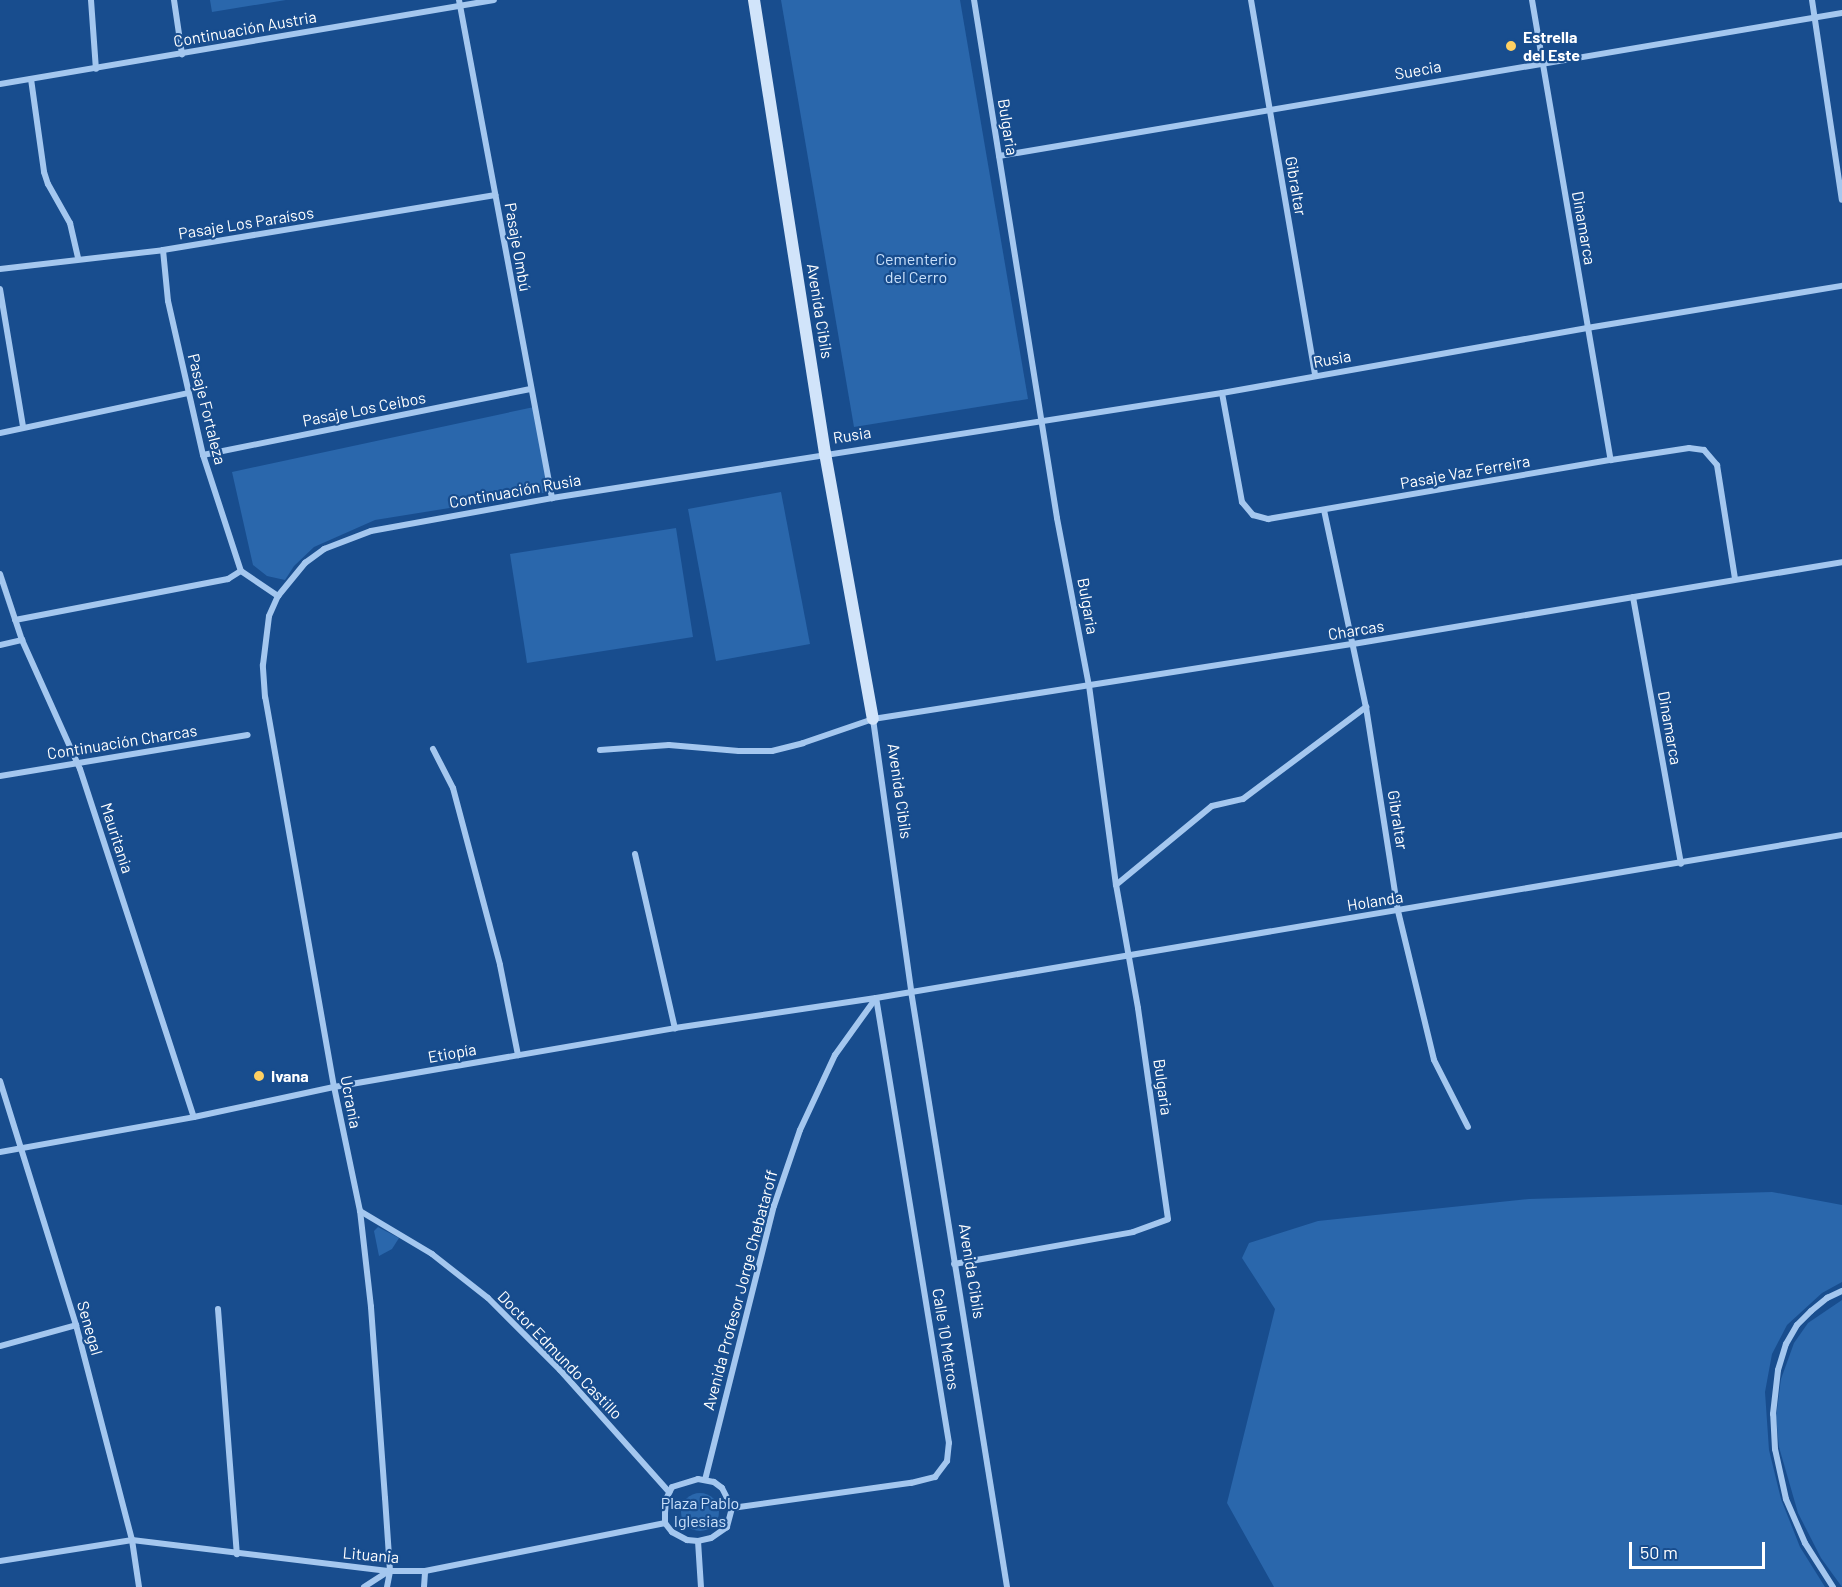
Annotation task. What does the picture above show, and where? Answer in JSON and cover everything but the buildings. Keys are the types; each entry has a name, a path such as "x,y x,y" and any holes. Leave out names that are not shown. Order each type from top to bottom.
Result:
{"street":[{"path":"91,0 96,69"},
{"path":"174,0 182,54"},
{"name":"Continuación Austria","path":"0,84 182,54 459,3 494,0"},
{"name":"Avenida Cibils","path":"754,0 825,453 873,719 911,991 1007,1587"},
{"name":"Bulgaria","path":"954,1264 1133,1232 1168,1219 1138,1008 1116,885 1089,686 1041,420 974,0"},
{"name":"Gibraltar","path":"1251,0 1315,376"},
{"name":"Dinamarca","path":"1532,0 1611,460"},
{"path":"1812,0 1842,200"},
{"name":"Pasaje Ombú","path":"459,3 552,498"},
{"name":"Suecia","path":"999,156 1842,13"},
{"path":"31,79 44,172 48,184 70,223 78,259"},
{"name":"Pasaje Los Paraísos","path":"0,269 163,250 495,195"},
{"name":"Pasaje Fortaleza","path":"163,250 168,301 203,455 241,570"},
{"name":"Rusia","path":"825,453 1222,393 1587,328 1842,286"},
{"path":"0,289 23,427"},
{"name":"Pasaje Los Ceibos","path":"203,455 530,389"},
{"path":"0,433 188,393"},
{"name":"Pasaje Vaz Ferreira","path":"1222,393 1242,502 1248,511 1268,519 1611,460 1689,448 1704,450 1717,465 1735,579"},
{"name":"Continuación Rusia","path":"266,641 270,616 278,596 305,563 324,549 348,538 370,531 552,498 825,453"},
{"name":"Gibraltar","path":"1324,510 1366,707 1398,911 1434,1060 1468,1127"},
{"name":"Charcas","path":"600,750 669,744 739,752 772,751 873,719 1353,644 1842,562"},
{"path":"15,620 228,579 241,570 278,596"},
{"name":"Mauritania","path":"0,574 22,640 77,764 194,1117"},
{"name":"Dinamarca","path":"1633,597 1681,864"},
{"path":"0,645 22,640"},
{"name":"Ucrania","path":"266,641 263,665 270,731 334,1087 360,1211 371,1307 390,1571 387,1587"},
{"path":"1116,885 1212,806 1243,799 1366,707"},
{"name":"Continuación Charcas","path":"0,777 248,735"},
{"path":"433,749 453,788 459,809 500,965 518,1056"},
{"name":"Holanda","path":"911,991 1681,864 1842,835"},
{"path":"635,854 675,1028"},
{"name":"Etiopía","path":"0,1152 194,1117 334,1087 675,1028 911,991"},
{"name":"Avenida Profesor Jorge Chebataroff","path":"705,1480 771,1217 800,1131 835,1055 876,998"},
{"name":"Calle 10 Metros","path":"732,1508 911,1483 935,1477 947,1461 949,1443 876,998"},
{"name":"Senegal","path":"0,1081 76,1325 132,1540 139,1587"},
{"name":"Doctor Edmundo Castillo","path":"360,1211 432,1254 488,1298 560,1370 669,1492"},
{"path":"1833,1587 1805,1543 1786,1498 1775,1449 1775,1392 1786,1344 1797,1325 1827,1298 1842,1291"},
{"path":"218,1309 237,1554"},
{"path":"0,1346 76,1325"},
{"path":"698,1479 705,1480 722,1488 732,1508 727,1527 711,1538 698,1541 678,1536 665,1523 665,1505 669,1492 677,1484 698,1479"},
{"name":"Lituania","path":"0,1561 132,1540 390,1571 425,1571 665,1523"},
{"path":"698,1541 700,1587"},
{"path":"364,1587 390,1571"},
{"path":"424,1587 425,1571"}],"green space":[{"path":"210,0 286,0 212,12"},
{"name":"Cementerio del Cerro","path":"781,0 960,0 1028,399 854,427"},
{"path":"534,407 549,492 375,520 314,547 294,566 285,580 267,576 253,565 232,472"},
{"path":"781,492 810,644 716,661 688,509"},
{"path":"676,528 693,637 527,663 510,554"},
{"path":"1772,1192 1842,1205 1842,1282 1822,1293 1787,1325 1772,1354 1765,1392 1769,1450 1781,1499 1800,1547 1825,1587 1274,1587 1227,1503 1275,1309 1242,1258 1249,1243 1318,1221 1529,1199"},
{"path":"378,1227 399,1238 392,1249 379,1256 374,1231"},
{"path":"1842,1300 1842,1587 1821,1558 1798,1513 1779,1447 1776,1417 1781,1379 1794,1343 1808,1323"},
{"name":"Plaza Pablo Iglesias","path":"700,1493 713,1499 719,1512 713,1525 700,1531 687,1525 681,1512 687,1499"}],"place":[{"name":"Estrella del Este","path":"1511,46"},
{"name":"Ivana","path":"259,1076"}]}
